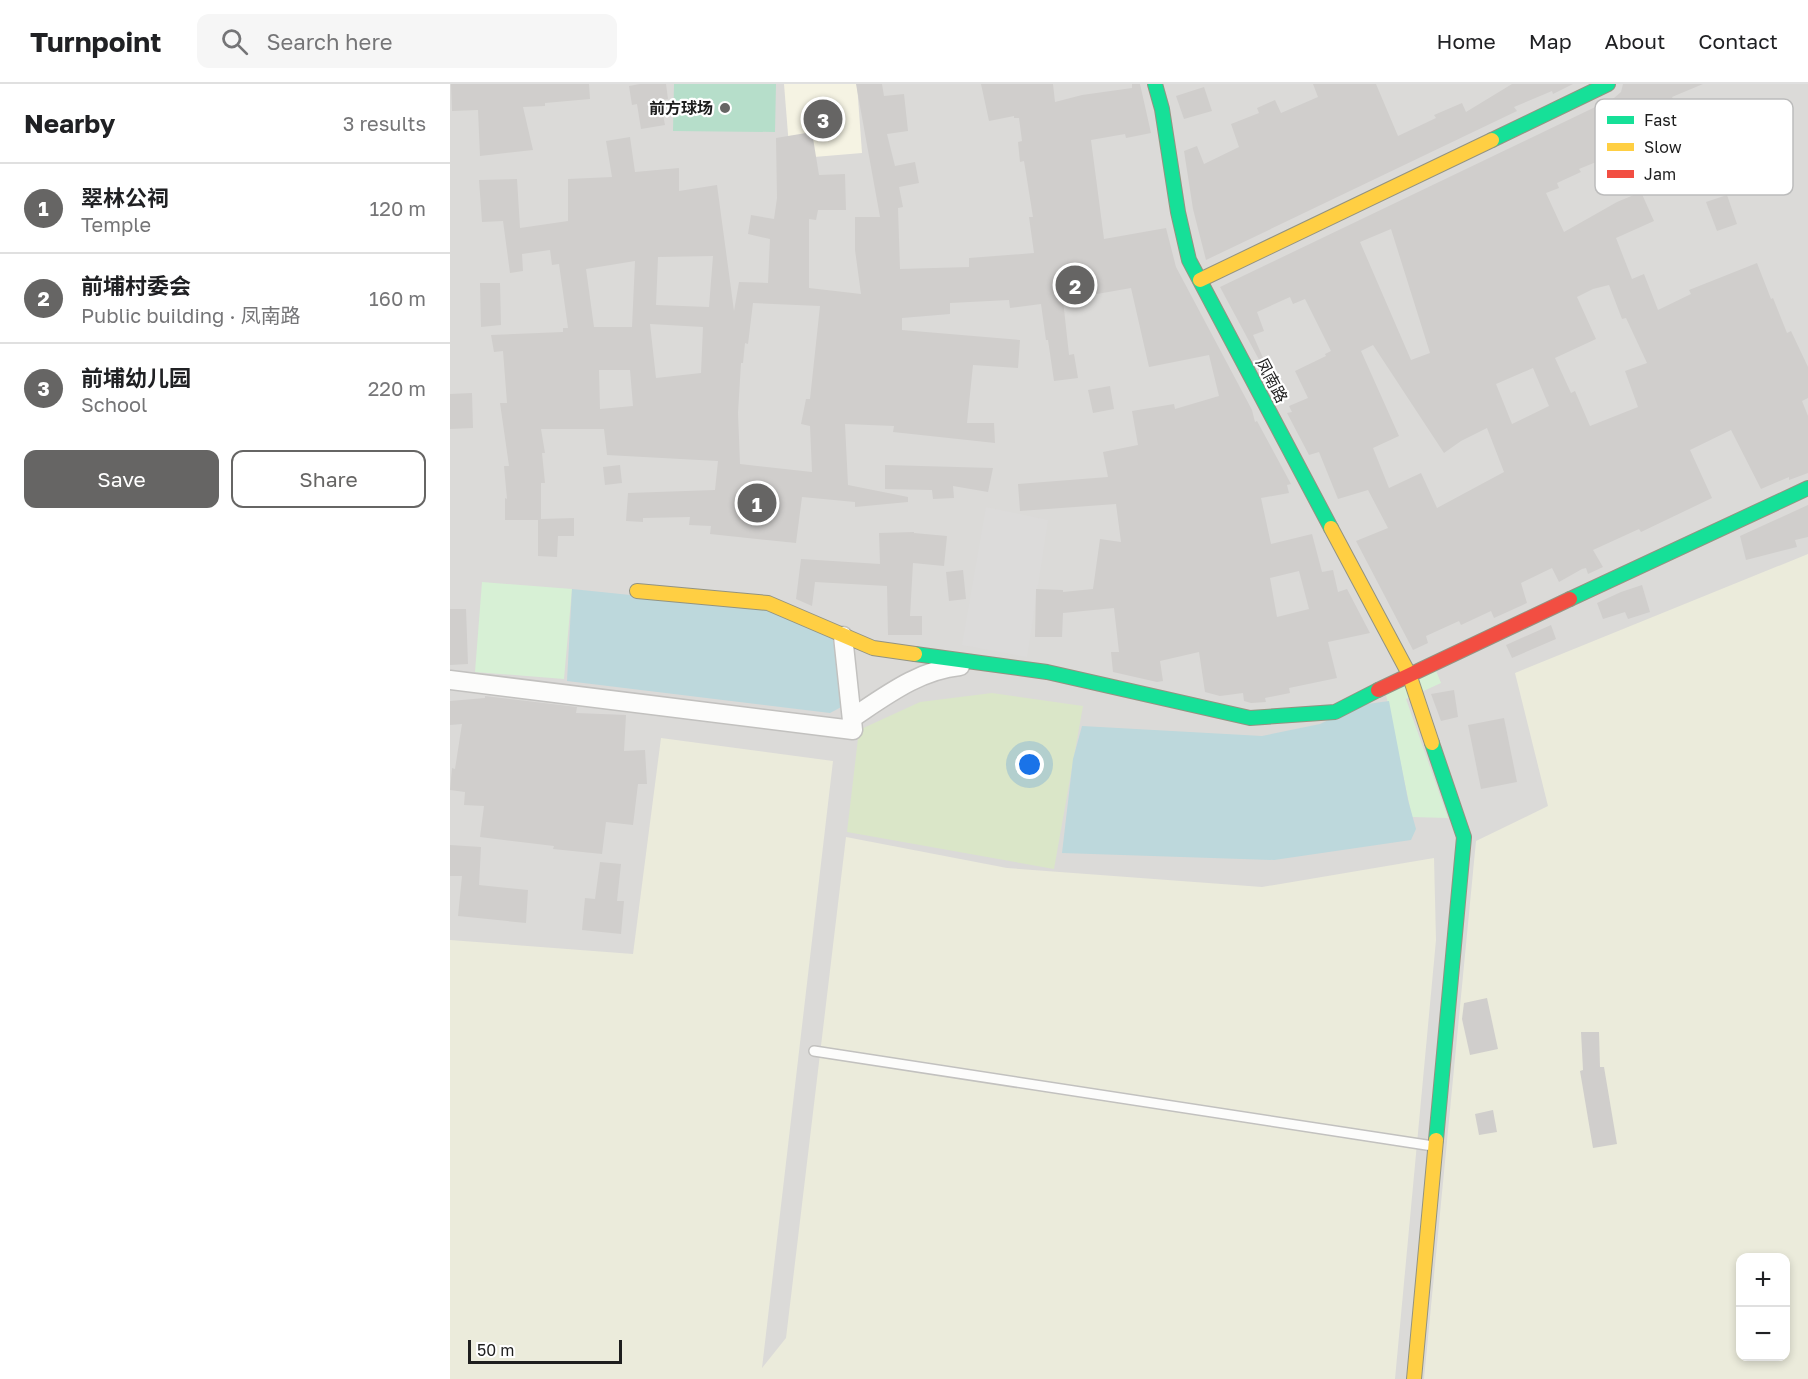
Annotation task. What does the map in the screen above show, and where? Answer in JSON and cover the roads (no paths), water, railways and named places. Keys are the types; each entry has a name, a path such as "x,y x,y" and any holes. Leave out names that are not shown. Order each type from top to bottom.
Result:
{"street":[{"name":"凤南路","path":"1155,84 1162,110 1178,212 1189,260 1409,674 1464,837 1414,1379"},
{"path":"1200,280 1608,84"},
{"path":"637,591 768,603 873,648 1047,672 1251,718 1335,711 1409,674 1808,488"},
{"path":"450,680 853,730 843,636"},
{"path":"855,716 901,685 943,668 984,663"}],"lane":[{"path":"814,1051 1435,1146"}],"water":[{"path":"572,589 767,609 836,639 845,705 830,713 567,681"},
{"path":"1389,701 1408,800 1416,829 1411,840 1274,860 1062,853 1073,759 1082,726 1262,736 1320,724 1360,705"}],"place":[{"name":"前方球场","path":"725,108"},
{"name":"前埔幼儿园","path":"823,119"},
{"name":"前埔村委会","path":"1075,285"},
{"name":"翠林公祠","path":"757,503"}]}
